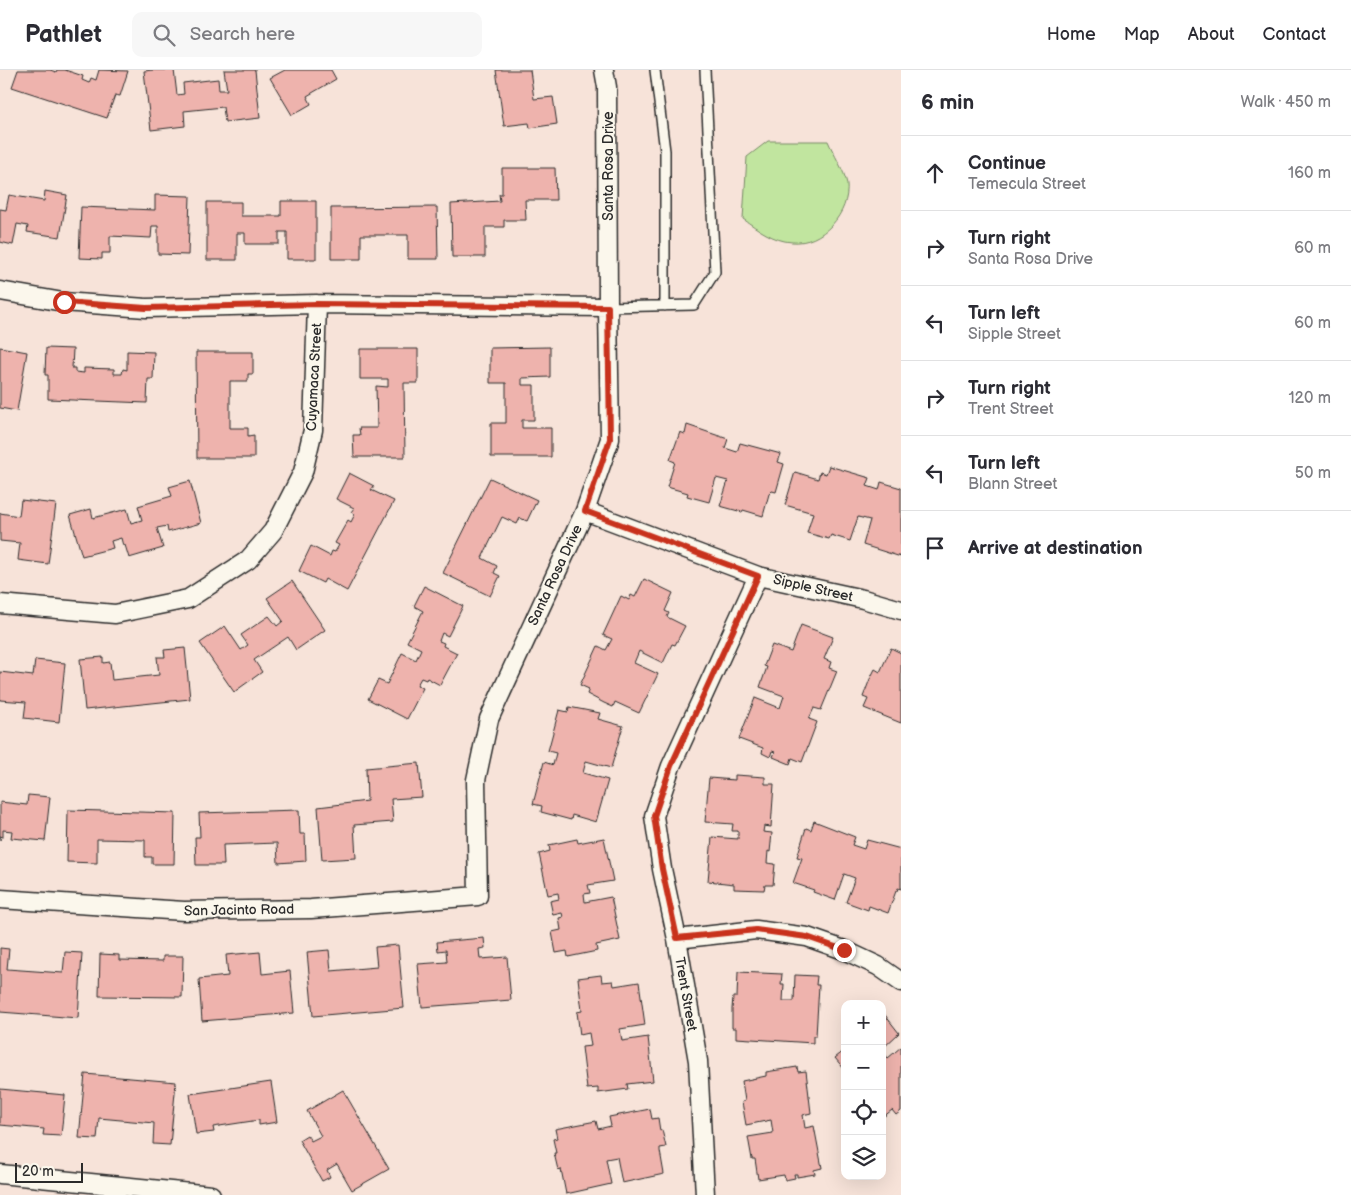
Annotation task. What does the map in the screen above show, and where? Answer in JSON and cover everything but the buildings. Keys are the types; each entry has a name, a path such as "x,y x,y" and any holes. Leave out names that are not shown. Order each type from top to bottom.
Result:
{"street":[{"name":"Santa Rosa Drive","path":"478,896 476,780 489,719 585,511 610,439 607,87 604,70"},
{"path":"0,291 64,302 146,308 317,304 608,307"},
{"name":"Cuyamaca Street","path":"0,604 115,614 188,599 248,560 273,531 303,472 312,430 317,304"},
{"name":"Sipple Street","path":"585,511 758,576 863,599 901,610"},
{"name":"Trent Street","path":"705,1195 698,1061 654,816 671,766 758,576"},
{"name":"San Jacinto Road","path":"0,899 184,911 311,908 478,896"},
{"path":"677,938 756,930 807,937 844,950 869,962 901,982"},
{"path":"0,1174 211,1195"}],"lane":[{"path":"655,70 665,151 665,306"},
{"path":"608,307 694,305 715,272 705,70"}],"green space":[{"path":"768,141 828,141 841,168 847,184 844,206 832,225 814,238 803,242 785,241 766,234 743,219 747,157"}],"route":[{"path":"64,302 146,308 317,304 608,307 610,439 585,511 758,576 671,766 654,816 662,869 677,938 756,930 807,937 844,950"}]}
